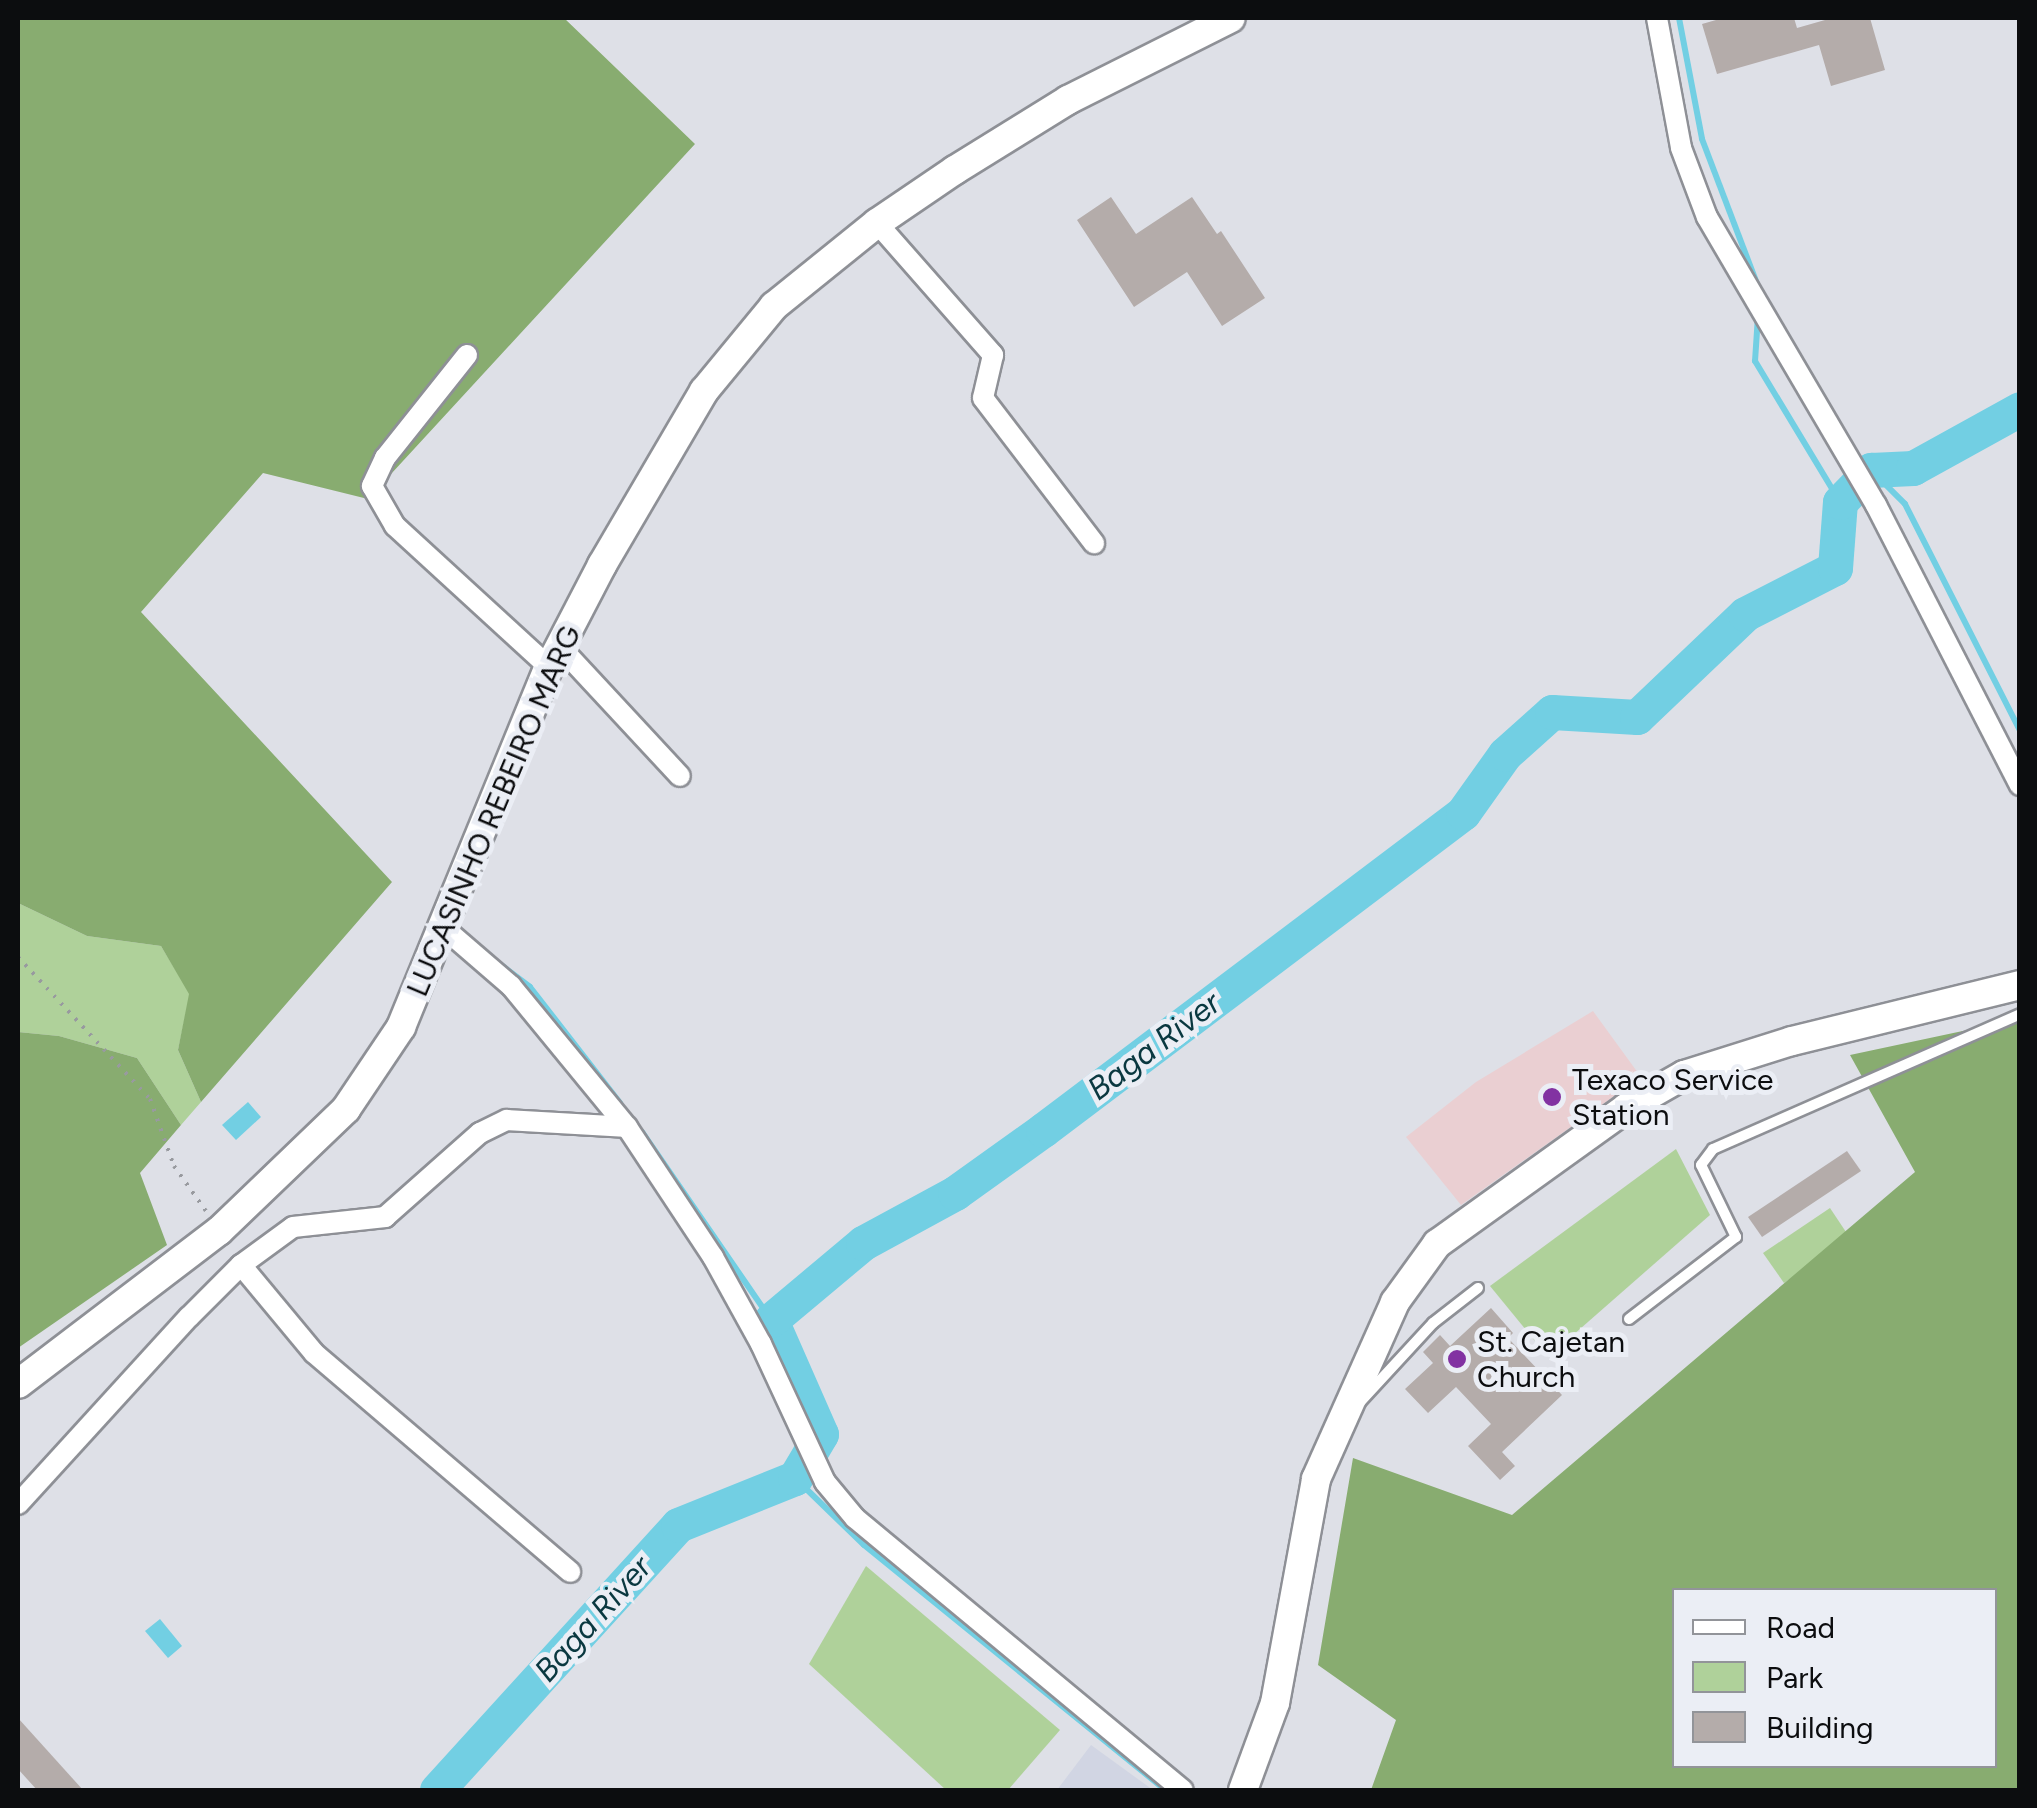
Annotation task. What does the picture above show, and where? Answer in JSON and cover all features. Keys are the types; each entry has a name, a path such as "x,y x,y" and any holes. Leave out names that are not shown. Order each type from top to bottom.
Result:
{"street":[{"name":"LUCASINHO REBEIRO MARG","path":"18,1384 220,1231 346,1109 401,1028 555,657 602,565 704,391 774,306 877,223 1068,100 1231,18"},
{"path":"1657,18 1681,148 1707,216 1876,505 2020,785"},
{"path":"877,223 992,355 983,398 1094,543"},
{"path":"468,355 385,458 372,486 395,526 555,657 680,776"},
{"path":"445,929 511,986 627,1127 713,1257 761,1344 825,1482 854,1518 1183,1790"},
{"path":"1242,1790 1275,1703 1316,1479 1338,1422 1395,1302 1437,1244 1626,1108 1670,1082 1722,1062 2020,985"},
{"path":"18,1504 241,1265 293,1226 384,1217 480,1132 507,1120 627,1127"},
{"path":"241,1265 314,1353 570,1572"}],"lane":[{"path":"1629,1319 1736,1236 1701,1165 1713,1149 2020,1014"},
{"path":"1338,1422 1382,1383 1433,1324 1478,1288"}],"path":[{"path":"18,958 150,1099 174,1166 220,1231"}],"shaded area":[{"path":"1593,1011 1641,1077 1461,1205 1406,1137 1476,1082"},
{"path":"1091,1745 1153,1790 1057,1790"}],"green space":[{"path":"18,18 564,18 695,144 368,499 263,473 141,612 392,882 201,1102 178,1050 189,994 161,946 87,936 18,903"},
{"path":"18,903 87,936 161,946 190,994 178,1050 201,1102 181,1125 137,1058 59,1036 18,1032"},
{"path":"2019,1019 2019,1790 1371,1790 1396,1720 1318,1665 1353,1458 1512,1515 1915,1172 1850,1055"},
{"path":"18,1032 59,1036 137,1058 181,1125 140,1173 167,1245 18,1348"},
{"path":"1676,1149 1710,1215 1548,1357 1490,1286"},
{"path":"1830,1208 1850,1238 1784,1283 1763,1253"},
{"path":"866,1566 1060,1730 1008,1790 946,1790 809,1664"}],"water":[{"path":"248,1102 261,1117 236,1140 222,1125"},
{"path":"160,1619 182,1646 168,1658 145,1631"}],"building":[{"path":"1723,18 1794,18 1797,28 1832,18 1870,18 1885,70 1831,86 1819,45 1717,74 1702,24"},
{"path":"1111,197 1136,234 1192,197 1217,234 1221,231 1265,298 1222,326 1187,272 1134,307 1077,220"},
{"path":"1847,1151 1861,1171 1762,1237 1748,1217"},
{"path":"1491,1308 1513,1333 1508,1338 1562,1395 1502,1452 1515,1466 1500,1480 1468,1446 1491,1424 1456,1387 1428,1413 1405,1389 1433,1363 1423,1352 1440,1335 1450,1346"},
{"path":"18,1718 83,1790 37,1790 18,1769"}],"waterway":[{"path":"1679,18 1702,139 1757,284"},
{"path":"1758,316 1755,361 1840,502"},
{"name":"Baga River","path":"437,1790 678,1525 795,1478 821,1434 771,1320 863,1243 955,1193 1043,1130 1463,813 1505,754 1552,712 1637,717 1745,614 1835,568 1840,502 1871,470 1913,468 2020,409"},
{"path":"1871,470 1905,504 2020,731"},
{"path":"501,965 530,987 620,1103"},
{"path":"642,1132 771,1320"},
{"path":"795,1478 864,1545 1166,1790"}],"place":[{"name":"Texaco Service Station","path":"1552,1097"},
{"name":"St. Cajetan Church","path":"1457,1359"}]}
